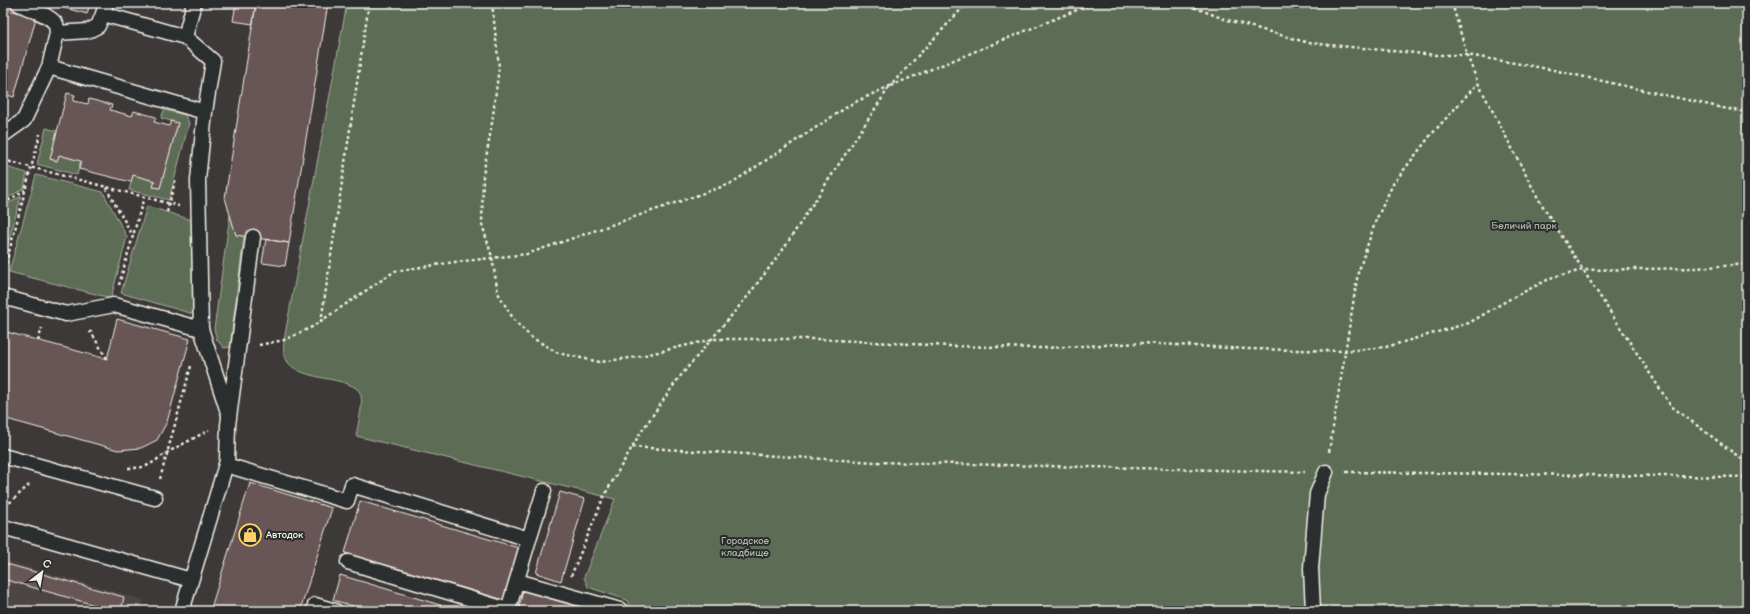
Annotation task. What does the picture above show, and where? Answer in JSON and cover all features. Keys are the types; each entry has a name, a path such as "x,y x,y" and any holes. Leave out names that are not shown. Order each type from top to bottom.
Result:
{"lane":[{"path":"3,135 24,120 49,67 57,33 56,24 46,14 27,9 18,3"},
{"path":"185,37 194,3"},
{"path":"57,33 88,32 98,26 105,9 185,37 213,61 205,112 198,180 201,329 229,420"},
{"path":"49,67 205,112"},
{"path":"182,611 226,465 229,420 254,238"},
{"path":"3,297 66,314 114,305 201,329"},
{"path":"3,456 155,498"},
{"path":"226,465 347,501 352,485 529,539"},
{"path":"1313,611 1311,568 1317,494 1326,472"},
{"path":"348,562 508,610 544,491"},
{"path":"3,528 191,580"},
{"path":"517,581 620,610"},
{"path":"314,611 315,605 335,611"}],"path":[{"path":"321,322 369,3"},
{"path":"492,3 499,67 483,176 482,224 492,257 498,293 514,320 531,337 558,353 600,362 637,357 713,339 817,339 949,346 1043,348 1142,343 1248,349 1345,352 1386,347 1469,323 1508,300 1553,277 1583,270 1698,268 1747,264"},
{"path":"563,595 604,496 632,447 678,379 713,339 782,251 890,86 967,3"},
{"path":"239,348 284,340 321,322 394,271 492,257 527,254 730,184 853,103 890,86 1094,3"},
{"path":"1183,3 1224,19 1309,43 1436,55 1467,55 1549,69 1747,112"},
{"path":"1452,3 1467,55 1478,83 1539,200 1583,270 1671,406 1747,463"},
{"path":"1326,472 1358,273 1376,220 1393,184 1430,136 1478,83"},
{"path":"3,275 41,130"},
{"path":"3,160 199,212"},
{"path":"106,187 133,237"},
{"path":"3,204 25,190"},
{"path":"114,305 144,197"},
{"path":"155,498 193,360"},
{"path":"123,468 149,466 168,452 229,420"},
{"path":"632,447 876,462 1326,472 1747,477"},
{"path":"3,509 48,468"}],"shaded area":[{"path":"3,560 144,600 141,611 3,611"}],"green space":[{"name":"Беличий парк","path":"347,3 1747,3 1747,611 631,611 627,600 588,587 584,577 615,499 356,436 361,410 361,395 356,388 335,380 309,375 297,370 288,363 284,353 284,340"},
{"path":"164,110 185,115 189,123 169,200 129,190 133,175 155,181 153,187 160,188 178,123 161,118"},
{"path":"46,128 57,131 50,159 57,161 59,155 81,161 77,175 37,164"},
{"path":"3,166 27,173 24,188 3,201"},
{"path":"36,175 103,192 127,237 111,298 9,272"},
{"path":"21,196 3,262 3,207"},
{"path":"147,206 195,221 196,312 193,314 121,293"},
{"path":"230,215 236,235 244,236 230,347 224,348 217,340 214,329"}],"building":[{"path":"47,3 90,3 87,14"},
{"path":"236,3 256,3 253,24 233,21"},
{"path":"256,3 328,3 289,243 236,235 225,198"},
{"path":"3,8 36,18 14,97 3,94"},
{"path":"67,93 75,95 73,101 88,104 89,99 112,105 110,110 132,116 134,111 156,117 154,122 169,126 171,121 178,123 160,188 153,187 155,181 133,175 131,182 79,169 81,161 59,155 57,161 50,159"},
{"path":"266,239 289,243 285,266 262,263"},
{"path":"117,319 190,339 167,422 157,440 141,448 118,450 3,418 3,331 107,359"},
{"path":"250,483 332,508 300,611 210,611"},
{"path":"560,492 585,499 561,581 536,573"},
{"path":"360,501 519,548 504,600 345,553"},
{"path":"3,563 124,597 121,611 116,611 3,579"},
{"path":"340,575 460,611 369,611 333,600"},
{"path":"523,591 594,611 518,611"},
{"path":"3,608 15,611 3,611"}],"place":[{"name":"Автодок","path":"250,535"}],"park label":[{"name":"Городское кладбище","path":"745,546"}]}
